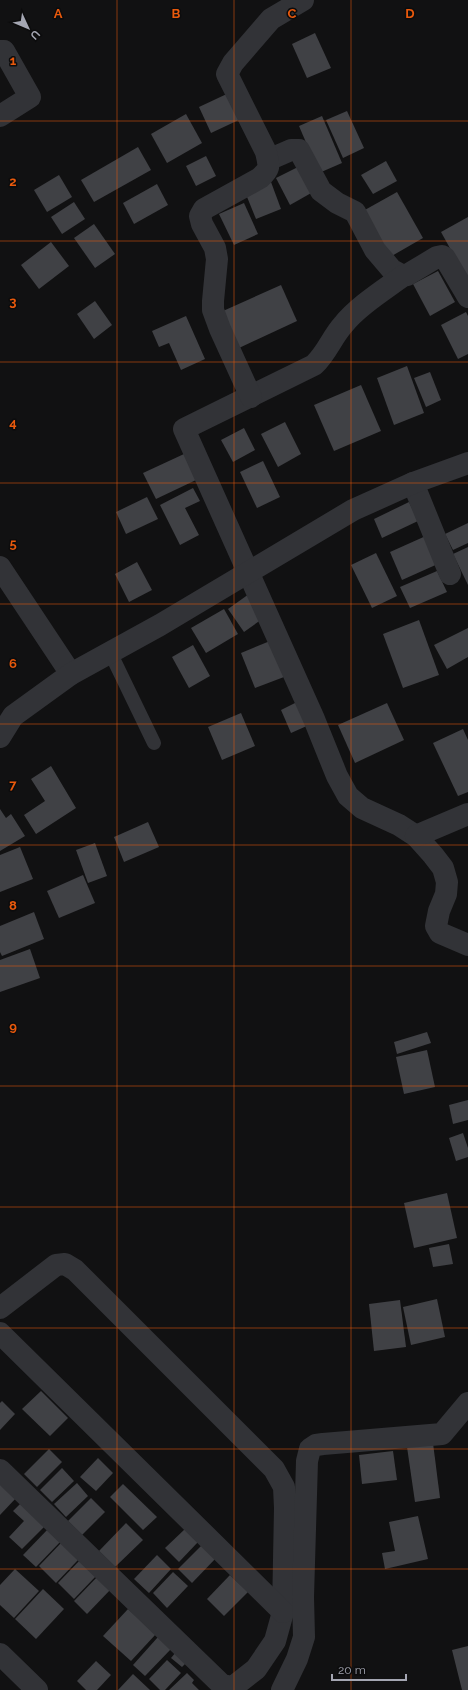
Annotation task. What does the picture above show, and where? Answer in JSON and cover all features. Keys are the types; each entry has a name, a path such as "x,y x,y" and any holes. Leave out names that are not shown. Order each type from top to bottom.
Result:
{"street":[{"path":"251,397 220,328 214,310 213,301 218,259 215,248 202,224 200,216 204,209 260,178 268,171 269,164 266,152 227,74 233,63 271,19 303,0"},
{"path":"0,51 4,51 30,97 0,116"},
{"path":"268,160 291,150 298,150 321,190 337,203 355,212 375,250 392,270 403,276"},
{"path":"468,297 445,258 442,256 403,276 350,317 334,336 322,358 314,365 184,429 314,719 337,776 348,796 362,808 399,825 416,836 433,854 443,868 447,882 446,894 439,911 436,926 440,933 468,945"},
{"path":"0,737 13,716 71,674 160,625 353,510 413,483 468,463"},
{"path":"413,483 450,574"},
{"path":"0,567 71,674"},
{"path":"416,836 468,814"},
{"path":"0,1308 56,1265 65,1264 75,1270 274,1469 284,1487 283,1612 275,1641 256,1669 233,1687 222,1685 0,1470"},
{"path":"0,1332 283,1612"},
{"path":"282,1690 297,1659 304,1637 303,1589 307,1461 310,1449 316,1445 323,1444 442,1434 468,1404"},
{"path":"0,1654 37,1690"}],"lane":[{"path":"110,652 154,743"}],"building":[{"path":"315,33 331,68 307,78 292,44"},
{"path":"231,92 243,118 211,133 199,107"},
{"path":"347,111 364,148 343,158 326,120"},
{"path":"186,114 202,143 167,163 151,134"},
{"path":"322,116 342,163 319,173 299,126"},
{"path":"138,147 151,170 94,202 81,180"},
{"path":"206,156 216,176 196,186 186,166"},
{"path":"386,161 397,181 373,194 361,175"},
{"path":"300,166 313,192 290,205 276,178"},
{"path":"59,175 72,197 47,212 34,190"},
{"path":"271,182 281,209 256,219 245,192"},
{"path":"157,184 168,205 134,224 123,203"},
{"path":"397,192 423,238 390,257 363,211"},
{"path":"74,202 85,219 62,234 51,217"},
{"path":"244,203 258,234 234,245 219,214"},
{"path":"468,217 468,281 441,232"},
{"path":"94,224 115,254 95,268 74,238"},
{"path":"51,242 69,266 39,289 21,265"},
{"path":"438,271 455,302 430,316 413,284"},
{"path":"281,285 297,321 239,348 223,311"},
{"path":"95,301 112,325 94,339 77,314"},
{"path":"466,312 468,316 468,354 458,359 441,325"},
{"path":"186,316 205,359 181,370 169,343 159,347 152,331"},
{"path":"407,366 424,413 394,425 377,378"},
{"path":"430,372 441,400 426,407 414,378"},
{"path":"361,385 381,431 334,451 314,405"},
{"path":"285,422 301,454 278,467 261,434"},
{"path":"244,428 255,450 233,462 221,440"},
{"path":"184,454 196,480 156,499 143,473"},
{"path":"263,461 280,497 257,508 240,472"},
{"path":"193,488 200,501 185,508 199,535 180,545 160,505"},
{"path":"147,497 158,519 126,534 116,512"},
{"path":"409,502 418,521 382,538 374,519"},
{"path":"468,523 468,543 453,550 445,534"},
{"path":"428,535 440,563 402,580 390,552"},
{"path":"468,547 468,585 453,554"},
{"path":"376,553 397,596 372,608 351,565"},
{"path":"137,562 152,590 129,602 115,574"},
{"path":"437,571 447,592 410,608 400,587"},
{"path":"249,594 265,617 244,632 228,609"},
{"path":"224,609 238,634 206,653 191,628"},
{"path":"419,620 439,675 403,688 383,634"},
{"path":"468,628 468,657 447,669 434,645"},
{"path":"270,641 284,677 255,688 241,653"},
{"path":"193,645 210,676 189,688 172,657"},
{"path":"299,701 309,725 291,733 281,710"},
{"path":"387,703 404,740 355,763 338,725"},
{"path":"241,713 255,746 222,760 208,727"},
{"path":"463,729 468,740 468,792 458,796 433,743"},
{"path":"51,766 76,808 36,834 24,815 45,801 31,779"},
{"path":"0,809 6,818 11,814 25,836 0,851"},
{"path":"148,822 159,847 124,862 114,837"},
{"path":"95,843 107,876 88,883 76,850"},
{"path":"20,847 33,879 0,892 0,855"},
{"path":"83,875 95,903 59,918 47,891"},
{"path":"34,912 44,939 2,956 0,952 0,926"},
{"path":"30,949 40,978 0,992 0,960"},
{"path":"427,1032 431,1043 397,1054 394,1042"},
{"path":"427,1050 435,1087 404,1094 396,1057"},
{"path":"468,1100 468,1120 453,1124 449,1105"},
{"path":"463,1133 468,1148 468,1157 456,1161 449,1138"},
{"path":"447,1193 457,1238 414,1248 404,1203"},
{"path":"449,1244 453,1264 433,1267 429,1248"},
{"path":"437,1299 445,1337 411,1345 403,1307"},
{"path":"400,1300 406,1347 374,1351 369,1304"},
{"path":"41,1391 68,1418 50,1436 22,1409"},
{"path":"2,1401 15,1414 0,1430 0,1403"},
{"path":"433,1443 440,1498 415,1502 407,1447"},
{"path":"49,1449 62,1462 37,1487 24,1474"},
{"path":"393,1451 397,1480 362,1484 359,1455"},
{"path":"98,1458 113,1473 96,1491 80,1477"},
{"path":"62,1468 74,1481 52,1502 40,1490"},
{"path":"0,1480 17,1497 0,1515"},
{"path":"77,1483 88,1496 66,1517 54,1504"},
{"path":"123,1484 157,1517 143,1530 110,1497"},
{"path":"91,1498 105,1512 82,1535 68,1521"},
{"path":"22,1502 47,1524 22,1549 9,1537 24,1521 13,1511"},
{"path":"418,1516 428,1559 385,1569 382,1553 395,1551 389,1522"},
{"path":"126,1523 143,1540 115,1567 99,1551"},
{"path":"49,1528 62,1540 36,1567 23,1555"},
{"path":"185,1529 198,1542 179,1562 165,1548"},
{"path":"61,1543 78,1560 56,1583 39,1566"},
{"path":"202,1545 216,1558 192,1583 178,1569"},
{"path":"157,1555 171,1569 149,1593 134,1579"},
{"path":"81,1559 97,1575 74,1599 58,1583"},
{"path":"15,1569 39,1591 14,1618 0,1605 0,1585"},
{"path":"173,1572 188,1586 167,1608 153,1593"},
{"path":"230,1575 248,1592 224,1616 207,1599"},
{"path":"98,1576 111,1589 87,1614 74,1601"},
{"path":"43,1589 64,1609 36,1639 15,1619"},
{"path":"128,1609 156,1634 131,1661 103,1636"},
{"path":"158,1637 171,1649 145,1676 133,1665"},
{"path":"468,1646 468,1690 462,1690 452,1650"},
{"path":"176,1652 187,1662 182,1667 171,1658"},
{"path":"167,1660 181,1673 165,1690 160,1690 149,1679"},
{"path":"96,1661 111,1675 97,1690 86,1690 77,1681"},
{"path":"187,1673 194,1680 192,1683 199,1690 169,1690"},
{"path":"133,1674 150,1690 118,1690"}]}
